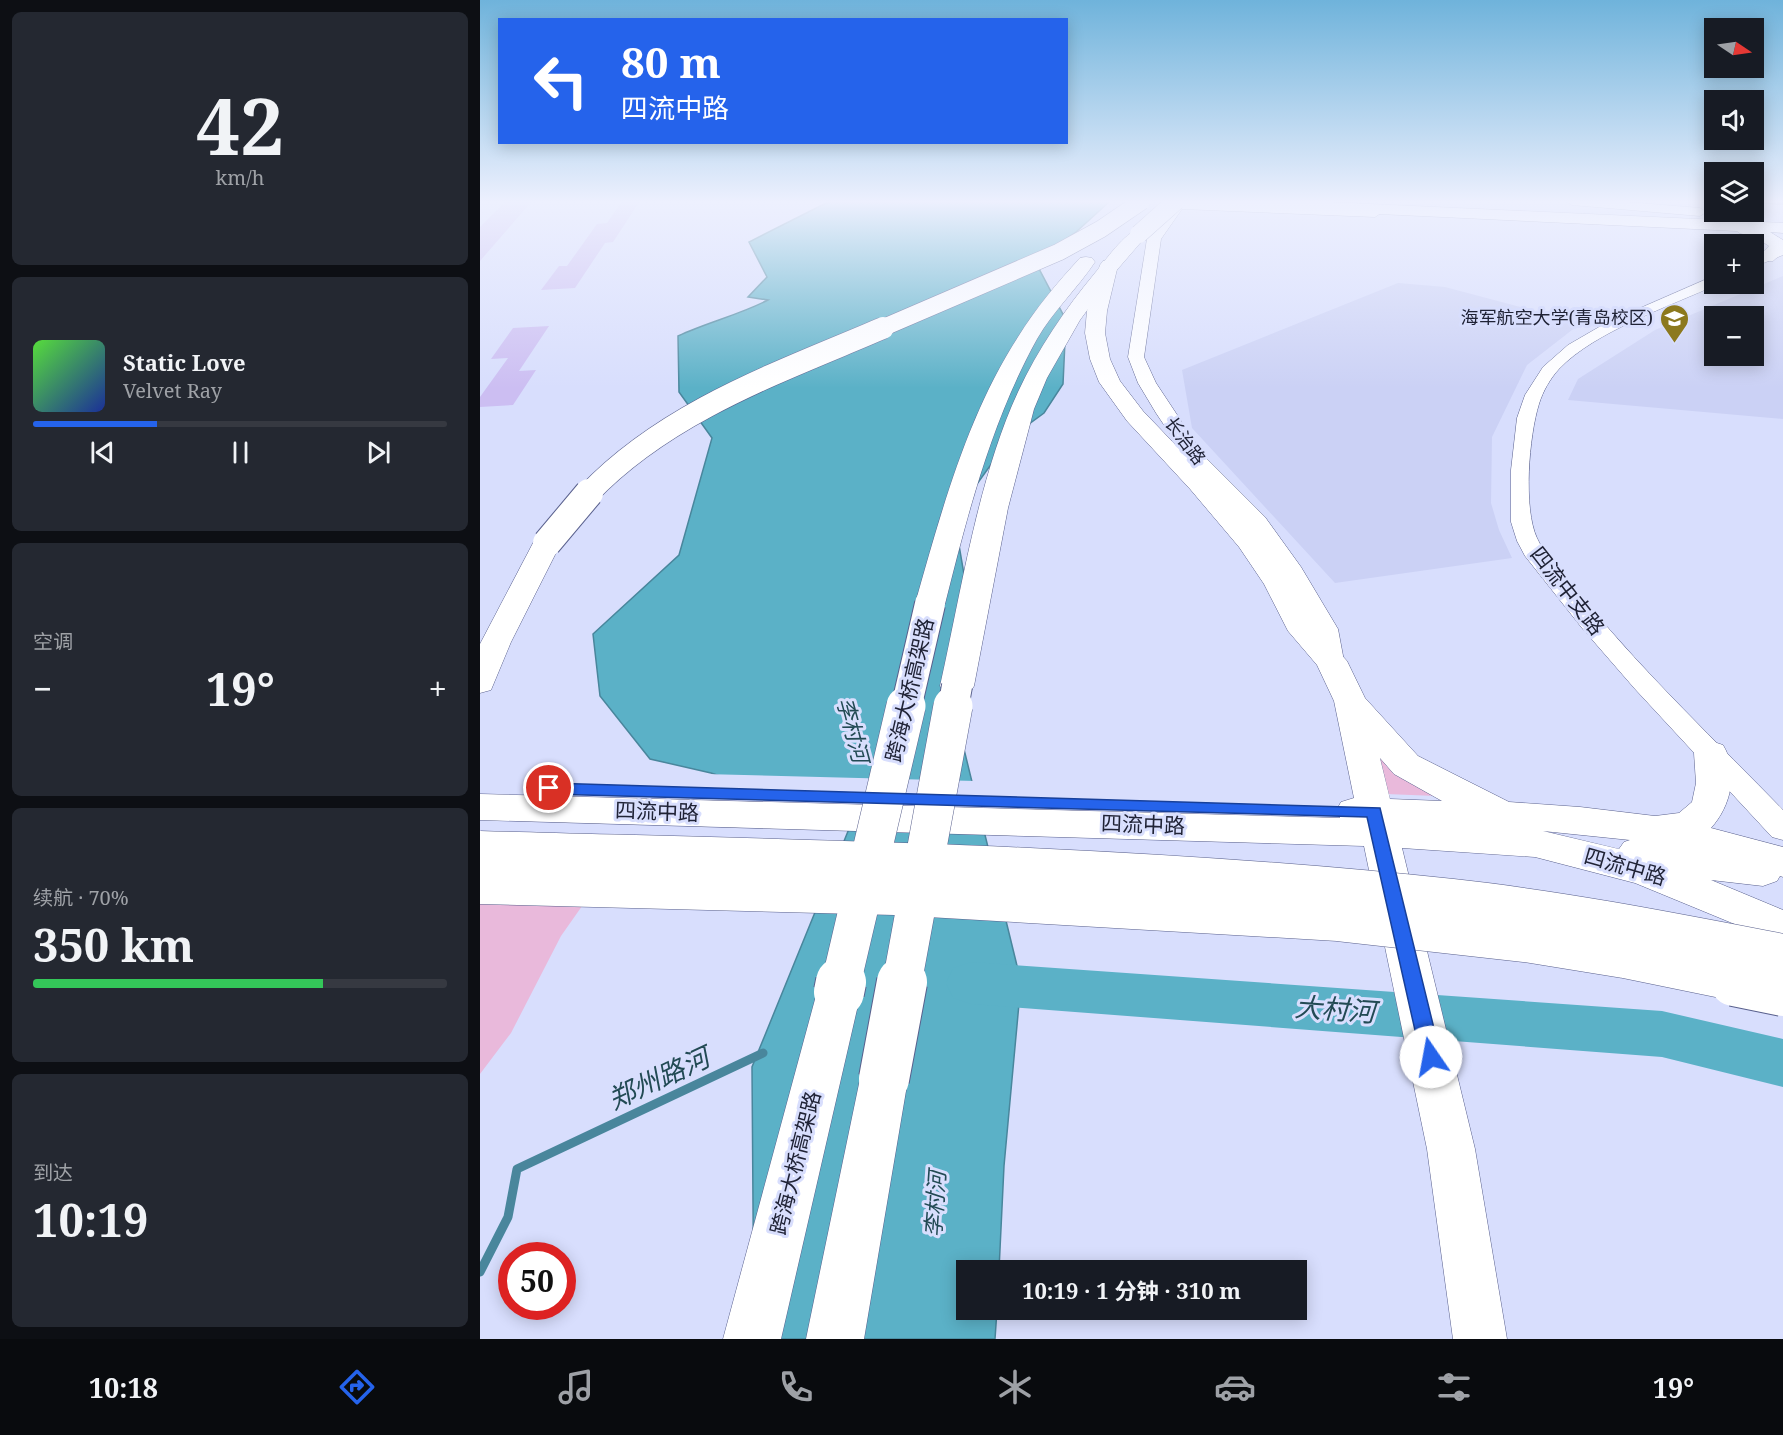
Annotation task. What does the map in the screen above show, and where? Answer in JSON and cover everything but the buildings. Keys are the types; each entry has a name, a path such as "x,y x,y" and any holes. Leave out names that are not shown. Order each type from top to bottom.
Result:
{"highway":[{"name":"跨海大桥高架路","path":"752,1339 839,992 930,604 962,486 988,415 1010,369 1040,319 1086,263"},
{"name":"跨海大桥高架路","path":"835,1339 955,698 1002,474 1020,417 1036,379 1070,319 1109,265"}],"main road":[{"path":"480,683 496,642 547,543 609,472 667,428 746,387 1032,263"},
{"path":"1109,265 1097,311 1095,333 1100,359 1110,382 1135,416 1199,484 1249,542 1278,584 1303,631 1331,661 1350,701 1451,1149 1480,1339"},
{"path":"1350,701 1406,765 1447,788 1508,816"},
{"path":"1653,829 1688,824 1704,814 1713,794 1715,775 1712,753"},
{"name":"四流中路","path":"487,797 1306,819 1376,823 1535,843 1643,870 1746,910 1783,928"},
{"name":"四流中路","path":"1376,823 1508,816 1653,829 1692,837 1783,862"},
{"path":"1535,843 1644,853 1713,866 1783,872"},
{"path":"480,850 1000,864 1270,880 1478,901 1652,928 1783,952"},
{"path":"480,885 895,896 1338,922 1525,943 1635,961 1783,992"}],"street":[{"name":"长治路","path":"1150,263 1136,357 1159,403 1198,461 1257,522 1290,567 1326,629 1331,661"},
{"name":"四流中支路","path":"1704,285 1580,344 1557,362 1539,385 1530,406 1526,424 1520,505 1523,531 1536,557 1589,623 1783,829"}],"shaded area":[{"name":"海军航空大学(青岛校区)","path":"1783,276 1783,419 1568,400 1578,379 1655,330 1704,309 1704,366 1764,366 1764,306 1712,306 1740,294 1764,294 1764,284"},
{"path":"1398,283 1445,287 1581,323 1527,365 1492,437 1491,503 1499,530 1512,558 1335,583 1192,428 1182,370"},
{"path":"1375,741 1436,796 1386,794"},
{"path":"480,897 587,899 561,936 511,1033 480,1074"}],"water":[{"name":"李村河","path":"760,263 1036,263 1066,320 1063,384 1044,413 1010,438 954,516 972,621 950,692 1021,982 1004,1166 999,1260 956,1260 956,1320 996,1320 995,1339 754,1339 752,1067 853,819 711,773 650,759 600,696 593,634 679,555 712,438 679,392 678,336 768,300 748,297 767,277"}],"pier":[{"path":"704,774 975,781 988,834 849,821"}],"waterway":[{"name":"大村河","path":"971,983 1662,1034 1783,1063"},
{"name":"郑州路河","path":"480,1272 508,1217 517,1169 763,1053"}],"place":[{"name":"海军航空大学(青岛校区)","path":"1674,344"}],"route":[{"path":"549,788 1304,808 1374,812 1431,1057"}]}
